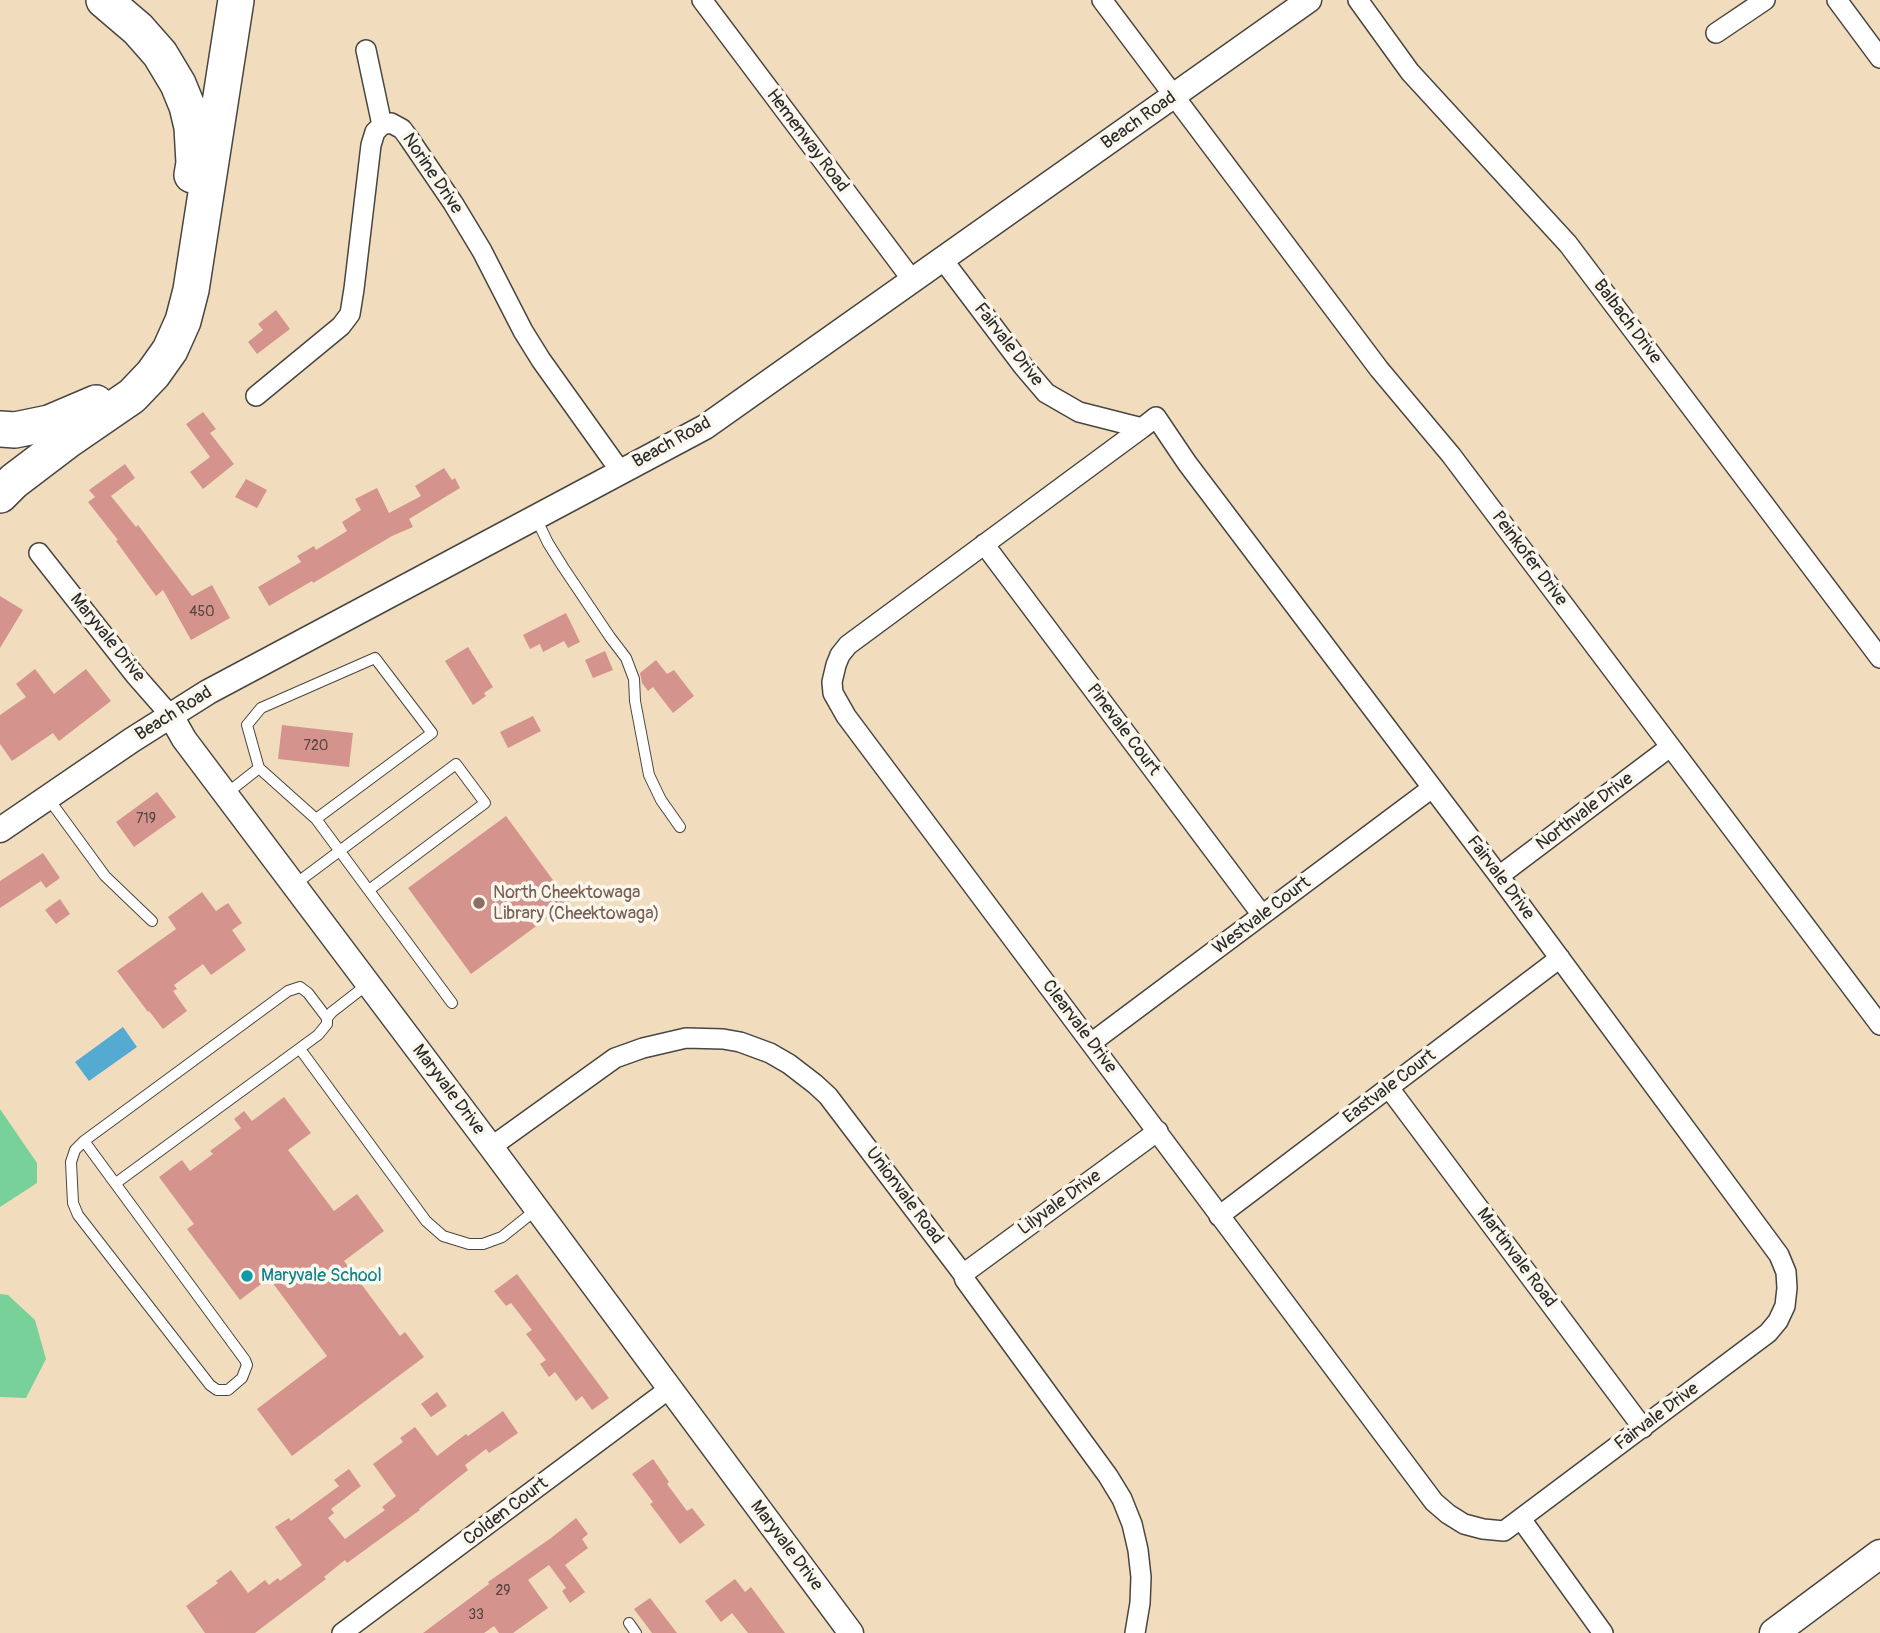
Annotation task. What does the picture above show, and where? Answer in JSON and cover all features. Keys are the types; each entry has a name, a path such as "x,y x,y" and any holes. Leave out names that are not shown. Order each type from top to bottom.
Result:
{"highway":[{"path":"0,429 15,430 49,423 81,411 123,385 156,343 171,302 194,163 192,127 178,84 160,54 138,29 104,0"},
{"path":"0,495 57,448 132,396 153,374 170,350 183,321 191,290 236,0"}],"main road":[{"path":"1773,1633 1880,1554"}],"street":[{"name":"Hemenway Road","path":"702,0 912,281"},
{"name":"Peinkofer Drive","path":"1102,0 1379,369 1451,455 1880,1024"},
{"name":"Beach Road","path":"0,830 208,692 705,427 1309,0"},
{"name":"Balbach Drive","path":"1358,0 1410,72 1568,244 1880,658"},
{"path":"1716,33 1765,0"},
{"path":"1837,0 1880,58"},
{"path":"366,50 382,125"},
{"name":"Norine Drive","path":"256,396 341,326 349,314 371,145 375,132 382,125 391,122 402,129 453,203 541,360 621,472"},
{"name":"Fairvale Drive","path":"943,260 1046,393 1079,412 1142,428 1156,417 1187,463 1499,876 1779,1255 1786,1272 1785,1306 1768,1334 1521,1519"},
{"name":"Clearvale Drive","path":"1142,428 848,645 836,665 832,682 833,693 846,716 1434,1502 1464,1524 1483,1529 1504,1531 1521,1519"},
{"name":"Pinevale Court","path":"984,544 1262,915"},
{"name":"Maryvale Drive","path":"39,553 135,675 171,716 184,739 225,795 491,1147 851,1633"},
{"name":"Northvale Drive","path":"1499,876 1670,747"},
{"name":"Westvale Court","path":"1091,1043 1432,788"},
{"name":"Eastvale Court","path":"1219,1216 1559,958"},
{"name":"Unionvale Road","path":"491,1147 624,1054 686,1038 723,1039 770,1053 789,1064 828,1096 963,1274 1122,1499 1132,1524 1141,1577 1135,1633"},
{"name":"Martinvale Road","path":"1389,1088 1643,1428"},
{"name":"Lilyvale Drive","path":"963,1274 1158,1131"},
{"name":"Colden Court","path":"342,1633 670,1389"},
{"path":"1521,1519 1604,1633"}],"lane":[{"path":"536,517 563,567 626,658 634,679 635,701 649,775 661,800 680,827"},
{"path":"316,819 432,733 375,658 261,708 247,725 259,768 316,819 452,1003"},
{"path":"294,885 456,764 485,803 369,890"},
{"path":"225,795 259,768"},
{"path":"48,797 105,876 152,921"},
{"path":"327,1018 368,984"},
{"path":"84,1141 245,1360 247,1365 242,1378 228,1390 217,1390 210,1385 78,1215 73,1203 71,1162 75,1150 84,1141 288,991 300,987 327,1018 322,1032 116,1184"},
{"path":"300,1049 426,1221 443,1236 469,1244 484,1244 502,1237 537,1209"},
{"path":"628,1623 636,1633"}],"green space":[{"path":"0,1109 37,1163 37,1183 0,1207"},
{"path":"0,1294 8,1295 35,1320 46,1359 26,1398 0,1397"}],"water":[{"path":"123,1027 137,1047 89,1081 75,1062"}],"building":[{"path":"276,310 290,329 257,354 248,342 263,330 258,324"},
{"path":"203,412 216,429 210,433 234,464 203,489 190,472 210,457 186,424"},
{"path":"125,464 135,478 111,496 136,527 138,525 192,596 212,585 230,618 191,640 163,590 156,596 88,502 95,497 89,490"},
{"path":"444,468 452,480 455,478 460,488 409,519 413,527 392,536 269,606 258,587 301,562 297,556 314,546 316,550 347,531 342,522 361,510 355,499 377,488 389,513 421,496 415,486"},
{"path":"246,479 267,490 257,508 235,497"},
{"path":"0,596 23,610 0,648"},
{"path":"566,613 580,642 568,648 564,641 543,652 540,644 530,649 523,635"},
{"path":"468,647 493,687 473,705 445,661"},
{"path":"605,651 613,670 593,678 585,660"},
{"path":"656,660 667,674 674,670 694,696 673,713 653,687 648,691 642,683 640,673"},
{"path":"35,669 54,694 86,669 111,701 59,741 53,733 12,761 0,744 0,715 26,697 16,684"},
{"path":"533,716 541,731 508,748 500,732"},
{"path":"282,725 353,733 349,767 278,759"},
{"path":"157,792 176,817 134,847 116,822"},
{"path":"506,816 569,902 471,974 408,888"},
{"path":"43,853 60,878 46,888 41,881 0,908 0,881"},
{"path":"202,892 216,911 228,903 242,923 232,930 246,950 211,975 203,964 174,985 177,989 173,991 187,1011 163,1029 117,971 176,929 168,917"},
{"path":"60,899 70,914 56,924 45,910"},
{"name":"Maryvale School","path":"284,1097 311,1133 288,1150 334,1211 357,1194 384,1231 344,1261 400,1336 405,1332 424,1357 292,1456 257,1409 327,1356 269,1278 240,1300 187,1229 194,1224 159,1177 182,1160 190,1171 213,1154 210,1151 241,1128 234,1119 244,1111 252,1121"},
{"path":"517,1274 609,1398 592,1410 582,1396 576,1401 555,1372 549,1377 540,1364 546,1360 526,1334 532,1330 511,1303 506,1306 494,1291"},
{"path":"437,1392 447,1406 431,1417 421,1404"},
{"path":"503,1411 518,1433 489,1453 486,1449 465,1465 468,1470 420,1510 347,1563 345,1560 324,1577 326,1579 255,1633 205,1633 186,1606 231,1570 248,1593 265,1580 269,1585 278,1578 280,1581 302,1565 275,1527 289,1518 291,1521 339,1486 334,1480 349,1469 361,1486 331,1509 334,1513 328,1518 345,1539 385,1510 382,1507 396,1496 373,1464 403,1442 400,1438 415,1427 437,1456"},
{"path":"653,1459 687,1511 692,1508 705,1525 680,1544 650,1504 653,1502 632,1474"},
{"path":"576,1518 588,1534 582,1539 588,1548 565,1565 585,1592 570,1603 562,1591 566,1588 549,1565 528,1580 548,1608 513,1633 499,1633 494,1626 484,1633 423,1633 489,1584 488,1582"},
{"path":"735,1579 745,1592 751,1587 785,1633 748,1633 732,1613 721,1622 705,1601"},
{"path":"650,1598 677,1633 652,1633 634,1609"}],"place":[{"name":"North Cheektowaga Library (Cheektowaga)","path":"479,903"},
{"name":"Maryvale School","path":"247,1276"}]}
